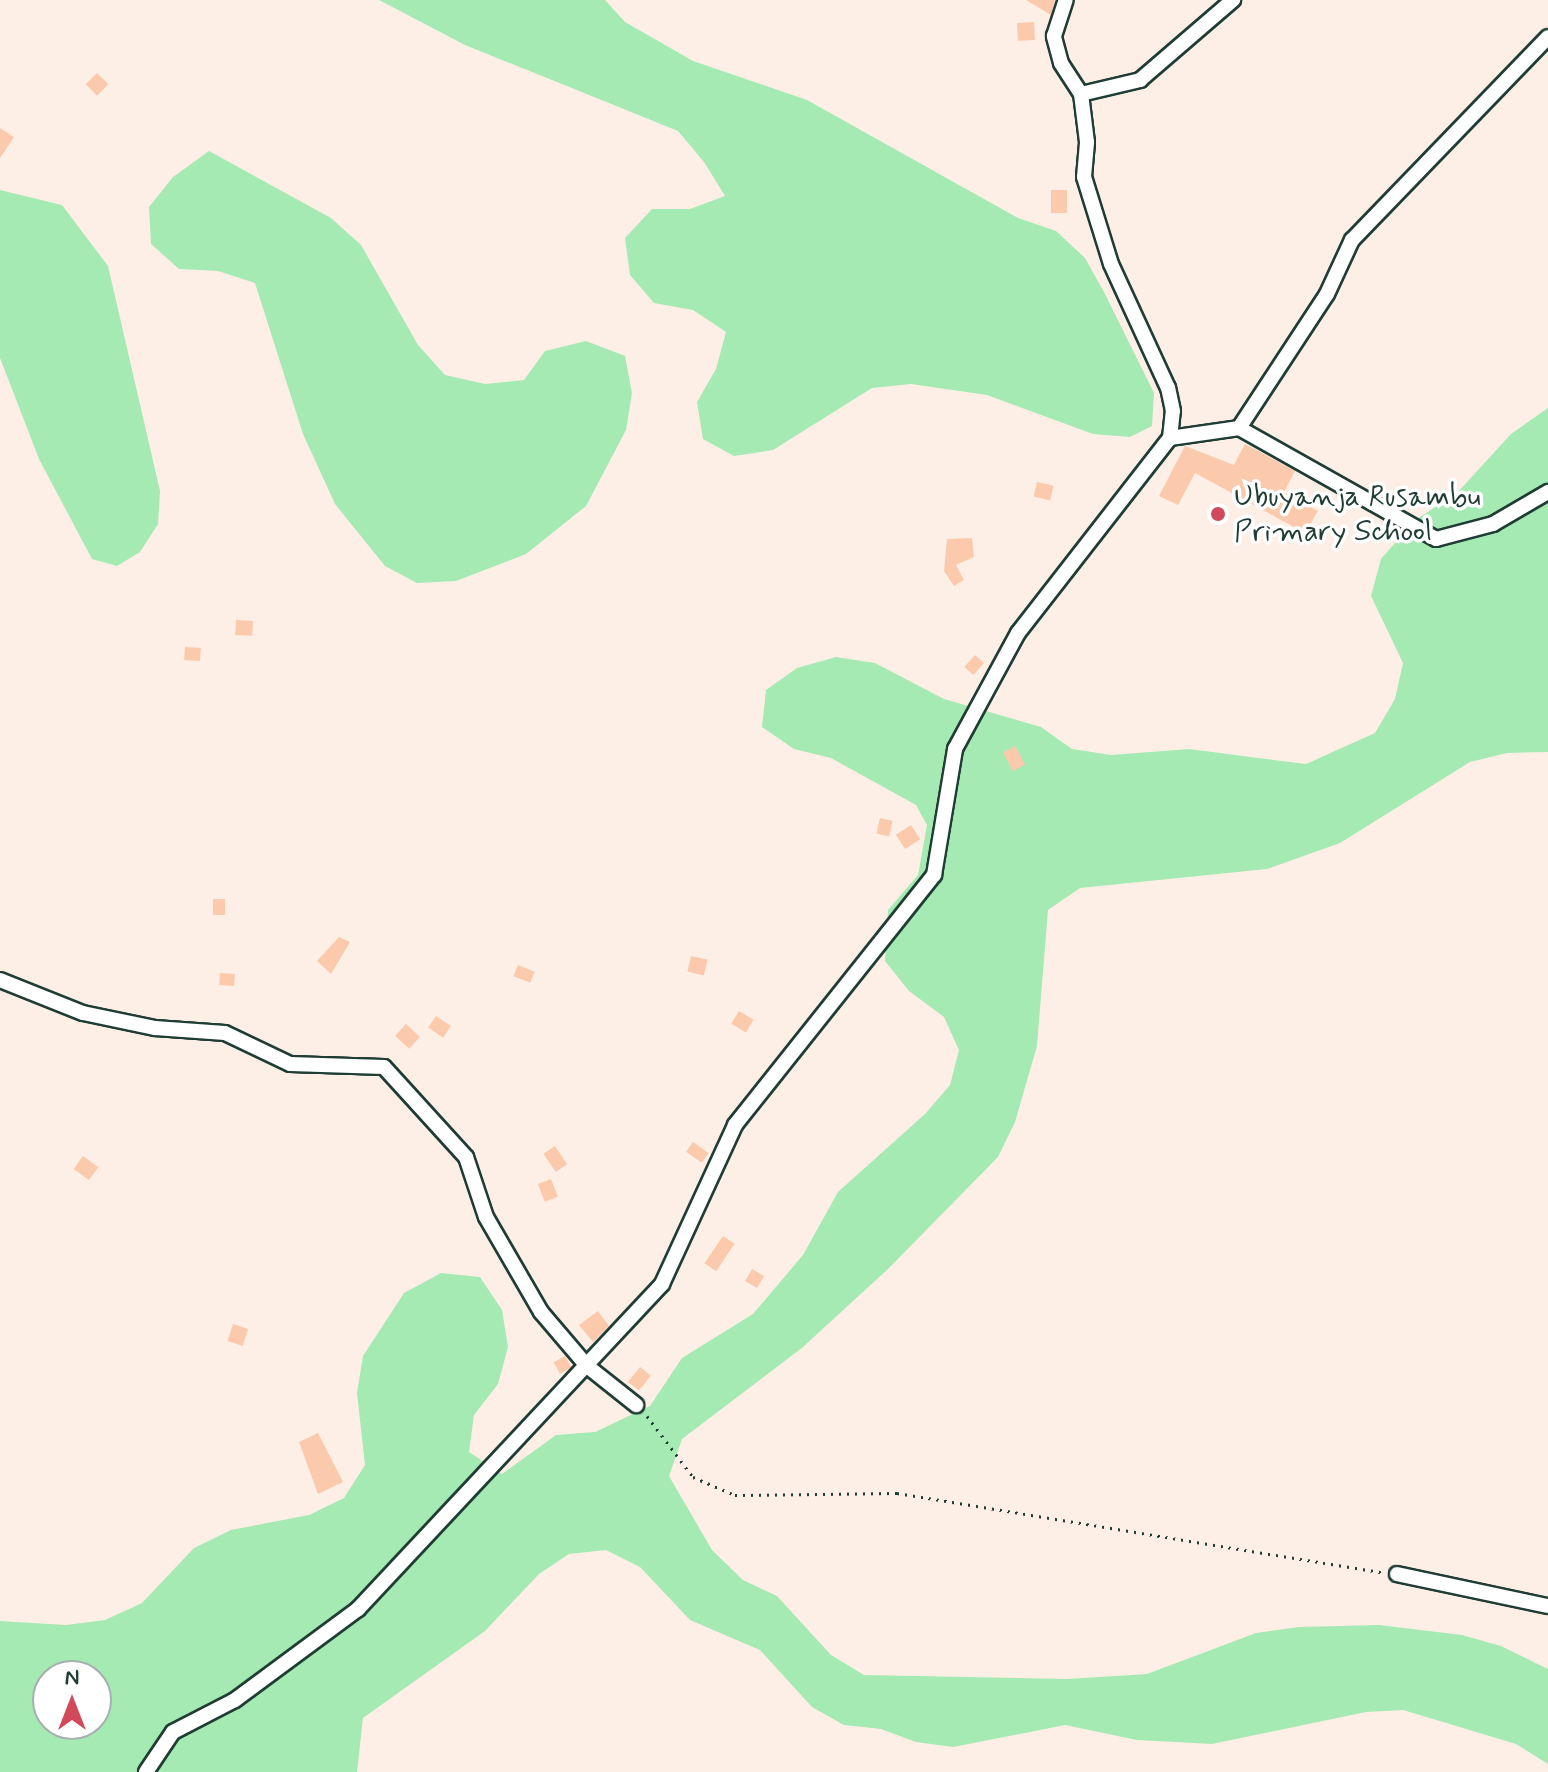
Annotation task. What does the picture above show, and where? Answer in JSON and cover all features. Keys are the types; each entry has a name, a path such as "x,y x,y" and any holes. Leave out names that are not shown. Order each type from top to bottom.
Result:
{"street":[{"path":"146,1772 173,1732 235,1700 358,1609 662,1284 735,1125 934,875 955,749 1018,633 1170,438 1173,411 1168,388 1111,264 1084,177 1087,142 1081,94 1061,63 1054,36 1066,0"},
{"path":"1081,94 1140,80 1233,0"},
{"path":"1239,428 1327,294 1352,240 1548,37"},
{"path":"1170,438 1239,428 1436,539 1493,524 1548,492"},
{"path":"0,980 83,1013 155,1028 225,1033 290,1064 384,1067 466,1157 486,1217 508,1260 541,1312 587,1366 636,1405"},
{"path":"1397,1574 1548,1606"}],"path":[{"path":"636,1405 693,1477 735,1495 897,1493 1397,1574"}],"green space":[{"path":"379,0 605,0 625,22 693,61 807,100 1018,218 1056,231 1085,258 1154,393 1152,426 1130,437 1093,434 987,395 911,384 872,388 773,450 734,456 703,439 697,402 716,369 726,332 693,310 654,303 630,275 625,238 652,209 690,209 725,196 704,162 678,131 465,45"},
{"path":"209,151 331,218 361,245 418,345 445,375 485,384 524,380 545,351 586,341 625,356 632,393 626,430 586,506 526,554 456,581 417,583 385,566 335,504 303,434 255,283 218,271 179,269 151,244 149,207 173,177"},
{"path":"0,190 62,205 108,266 160,491 158,524 140,552 117,566 92,559 39,459 0,358"},
{"path":"1548,408 1548,752 1507,753 1470,762 1340,843 1267,869 1080,888 1048,910 1037,1046 1015,1122 998,1157 888,1269 803,1347 682,1439 669,1476 712,1550 743,1580 777,1596 831,1655 864,1675 1067,1679 1147,1674 1256,1633 1299,1627 1379,1625 1462,1635 1501,1646 1548,1669 1548,1764 1516,1744 1403,1710 1366,1712 1212,1744 1137,1740 1065,1725 953,1747 916,1742 881,1729 844,1725 812,1707 760,1650 690,1620 640,1567 606,1550 569,1554 539,1574 485,1631 363,1718 357,1772 0,1772 0,1621 66,1625 105,1620 142,1603 194,1548 231,1530 309,1515 344,1498 365,1465 357,1393 363,1356 404,1293 441,1273 480,1277 502,1310 508,1347 498,1384 474,1415 469,1452 502,1474 556,1435 595,1432 650,1406 682,1358 753,1314 803,1255 838,1192 925,1114 950,1085 959,1050 944,1017 909,991 885,961 888,910 918,875 927,825 916,805 831,758 794,749 762,727 766,690 797,668 836,657 875,663 944,699 1041,727 1072,749 1111,755 1189,749 1306,764 1375,733 1395,699 1403,663 1371,596 1381,559 1414,521 1457,493 1511,434"}],"building":[{"path":"1026,0 1055,0 1051,15"},
{"path":"1034,22 1035,40 1018,41 1017,23"},
{"path":"97,73 108,84 97,96 86,84"},
{"path":"0,128 14,137 0,158"},
{"path":"1051,190 1067,190 1067,213 1051,213"},
{"path":"1245,444 1295,471 1284,492 1318,511 1305,533 1195,473 1178,505 1159,496 1185,446 1234,465"},
{"path":"1037,482 1054,486 1050,500 1034,497"},
{"path":"972,538 974,557 956,565 964,580 954,586 944,571 947,539"},
{"path":"236,620 253,621 252,636 235,635"},
{"path":"185,647 201,648 200,661 184,660"},
{"path":"975,655 984,663 973,675 964,667"},
{"path":"1015,746 1025,764 1013,771 1003,753"},
{"path":"880,818 893,821 889,837 876,834"},
{"path":"911,825 920,839 905,849 896,835"},
{"path":"213,899 225,899 225,915 213,915"},
{"path":"339,937 350,942 331,974 317,961"},
{"path":"691,956 708,960 704,975 687,972"},
{"path":"518,965 535,972 530,983 514,976"},
{"path":"220,973 235,974 234,986 219,985"},
{"path":"739,1011 754,1020 746,1033 731,1024"},
{"path":"436,1016 451,1026 443,1038 428,1028"},
{"path":"406,1024 420,1037 409,1049 395,1036"},
{"path":"693,1142 709,1153 702,1163 686,1152"},
{"path":"555,1146 567,1164 556,1172 543,1154"},
{"path":"83,1156 98,1167 89,1180 74,1169"},
{"path":"551,1179 558,1197 545,1202 538,1184"},
{"path":"723,1236 735,1244 716,1271 705,1263"},
{"path":"752,1269 764,1276 757,1288 745,1281"},
{"path":"598,1311 609,1326 593,1342 579,1325"},
{"path":"233,1324 248,1329 243,1346 227,1341"},
{"path":"565,1356 571,1367 560,1374 554,1362"},
{"path":"640,1367 651,1376 639,1391 628,1382"},
{"path":"318,1433 343,1482 318,1494 299,1442"}],"place":[{"name":"Ubuyanja Rusambu Primary School","path":"1218,514"}]}
